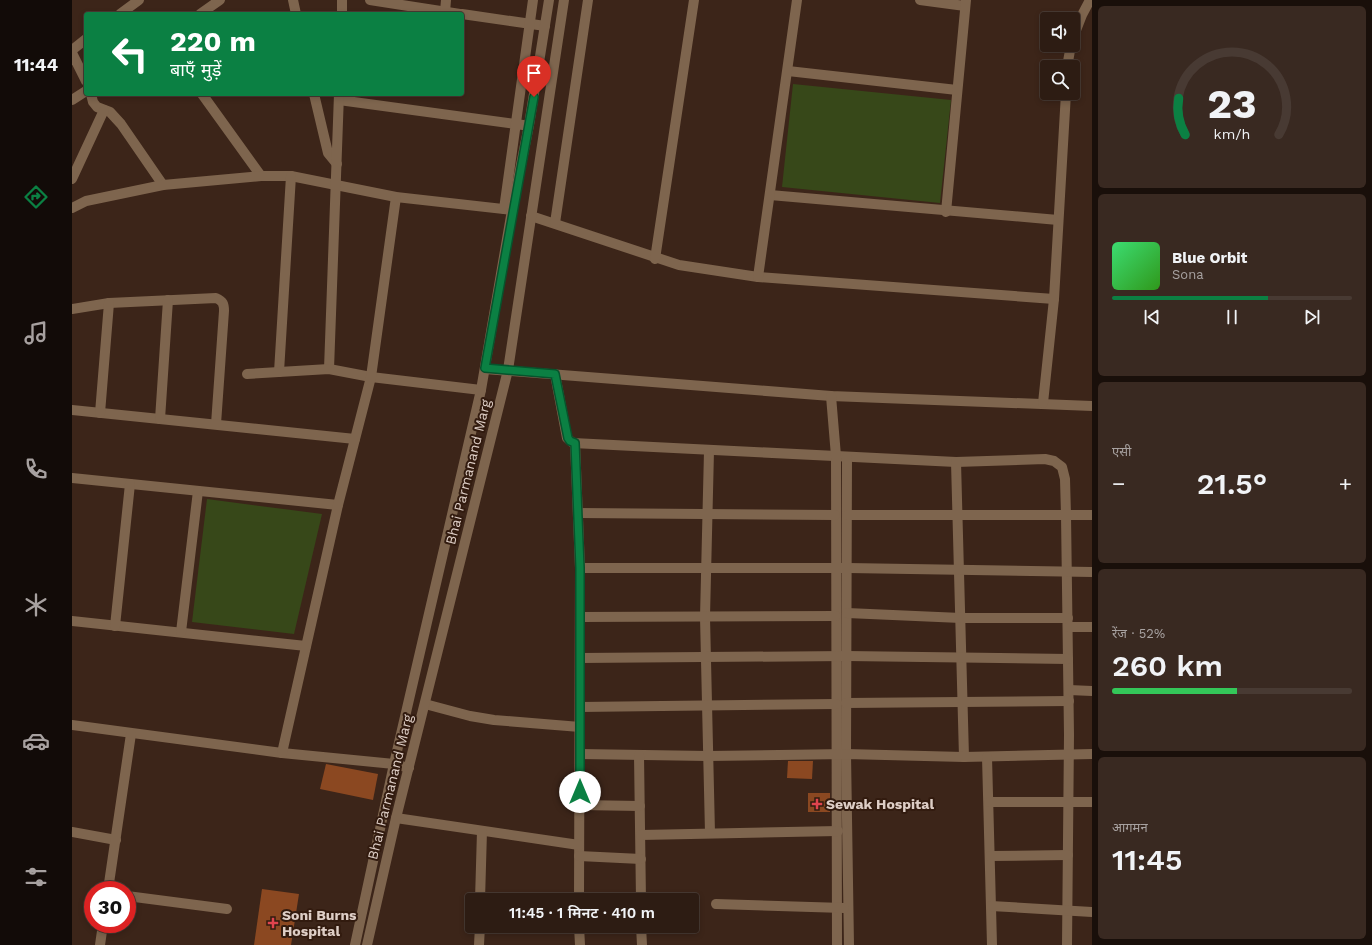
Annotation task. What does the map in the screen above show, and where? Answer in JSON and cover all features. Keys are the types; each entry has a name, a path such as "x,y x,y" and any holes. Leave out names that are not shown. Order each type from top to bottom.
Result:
{"street":[{"path":"123,12 139,0"},
{"path":"203,12 220,0"},
{"path":"293,0 296,12"},
{"path":"342,0 342,12"},
{"path":"370,0 445,12 446,0"},
{"path":"72,208 86,201 163,185 261,176 291,176 396,197 508,209 517,124 534,0"},
{"name":"Bhai Parmanand Marg","path":"355,945 394,764 481,390 508,209 529,125 549,0"},
{"name":"Bhai Parmanand Marg","path":"367,945 396,818 508,370 564,0"},
{"path":"555,223 588,0"},
{"path":"656,259 694,0"},
{"path":"758,276 797,0"},
{"path":"920,0 965,3 946,212"},
{"path":"1080,20 1090,0"},
{"path":"464,14 545,26"},
{"path":"72,50 84,41"},
{"path":"72,53 84,77"},
{"path":"788,71 957,90"},
{"path":"72,100 84,92"},
{"path":"92,96 93,102 97,107 110,112 121,124 163,185"},
{"path":"203,96 261,176"},
{"path":"314,96 328,153 337,164"},
{"path":"329,369 339,97 529,125"},
{"path":"1043,403 1054,298 1066,100"},
{"path":"72,179 104,110"},
{"path":"279,372 291,176"},
{"path":"770,195 946,212 1058,220"},
{"path":"282,753 338,505 371,377 396,197"},
{"path":"531,216 656,259 679,265 758,276 1054,298"},
{"path":"72,309 110,303 216,298 221,300 224,305 216,424"},
{"path":"160,419 168,300"},
{"path":"100,413 110,303"},
{"path":"485,368 831,396 1092,406"},
{"path":"247,374 329,369 371,377 481,390"},
{"path":"555,374 568,438 570,441 575,443 709,451 956,462 1045,459 1054,461 1062,467 1066,515 1069,690 1067,945"},
{"path":"831,396 836,456 836,656 841,703 842,754 843,860 838,908 838,945"},
{"path":"72,410 355,439"},
{"path":"575,443 580,568 579,893"},
{"path":"709,451 705,617 710,833"},
{"path":"841,703 847,656 847,457"},
{"path":"956,462 964,757"},
{"path":"72,478 338,505"},
{"path":"115,626 130,484"},
{"path":"181,632 198,491"},
{"path":"578,513 835,515"},
{"path":"847,515 1092,515"},
{"path":"580,568 848,568 1092,572"},
{"path":"847,613 1068,623 1092,627"},
{"path":"580,617 836,616"},
{"path":"72,621 306,646"},
{"path":"580,658 847,656 962,659 1068,659"},
{"path":"1069,690 1092,691"},
{"path":"580,707 1069,701"},
{"path":"425,704 470,716 494,720 580,726"},
{"path":"72,725 282,753 394,764 409,768"},
{"path":"109,881 131,734"},
{"path":"580,754 708,756 842,754 988,757 1092,754"},
{"path":"639,754 641,893"},
{"path":"842,754 838,831 843,860 848,908 849,945"},
{"path":"988,757 992,945"},
{"path":"989,802 1092,802"},
{"path":"580,805 640,806"},
{"path":"396,818 580,845"},
{"path":"480,893 482,831"},
{"path":"640,835 838,831"},
{"path":"72,832 116,840"},
{"path":"990,856 1068,854"},
{"path":"579,856 641,859"},
{"path":"136,897 227,908"},
{"path":"716,904 848,908"},
{"path":"992,906 1092,912"},
{"path":"100,945 102,933"},
{"path":"479,945 480,933"},
{"path":"579,933 580,945"},
{"path":"641,933 642,945"}],"green space":[{"path":"793,84 951,100 940,203 782,187"},
{"path":"207,499 322,514 294,634 192,622"}],"building":[{"path":"788,761 813,761 812,779 787,778"},
{"path":"326,764 378,774 373,800 320,789"},
{"path":"808,793 830,793 830,812 808,812"},
{"path":"262,889 299,894 291,945 254,945"}],"place":[{"name":"Sewak Hospital","path":"817,804"},
{"name":"Soni Burns Hospital","path":"273,923"}],"route":[{"path":"534,97 512,210 485,368 555,374 568,438 570,441 575,443 580,568 580,792"}]}
